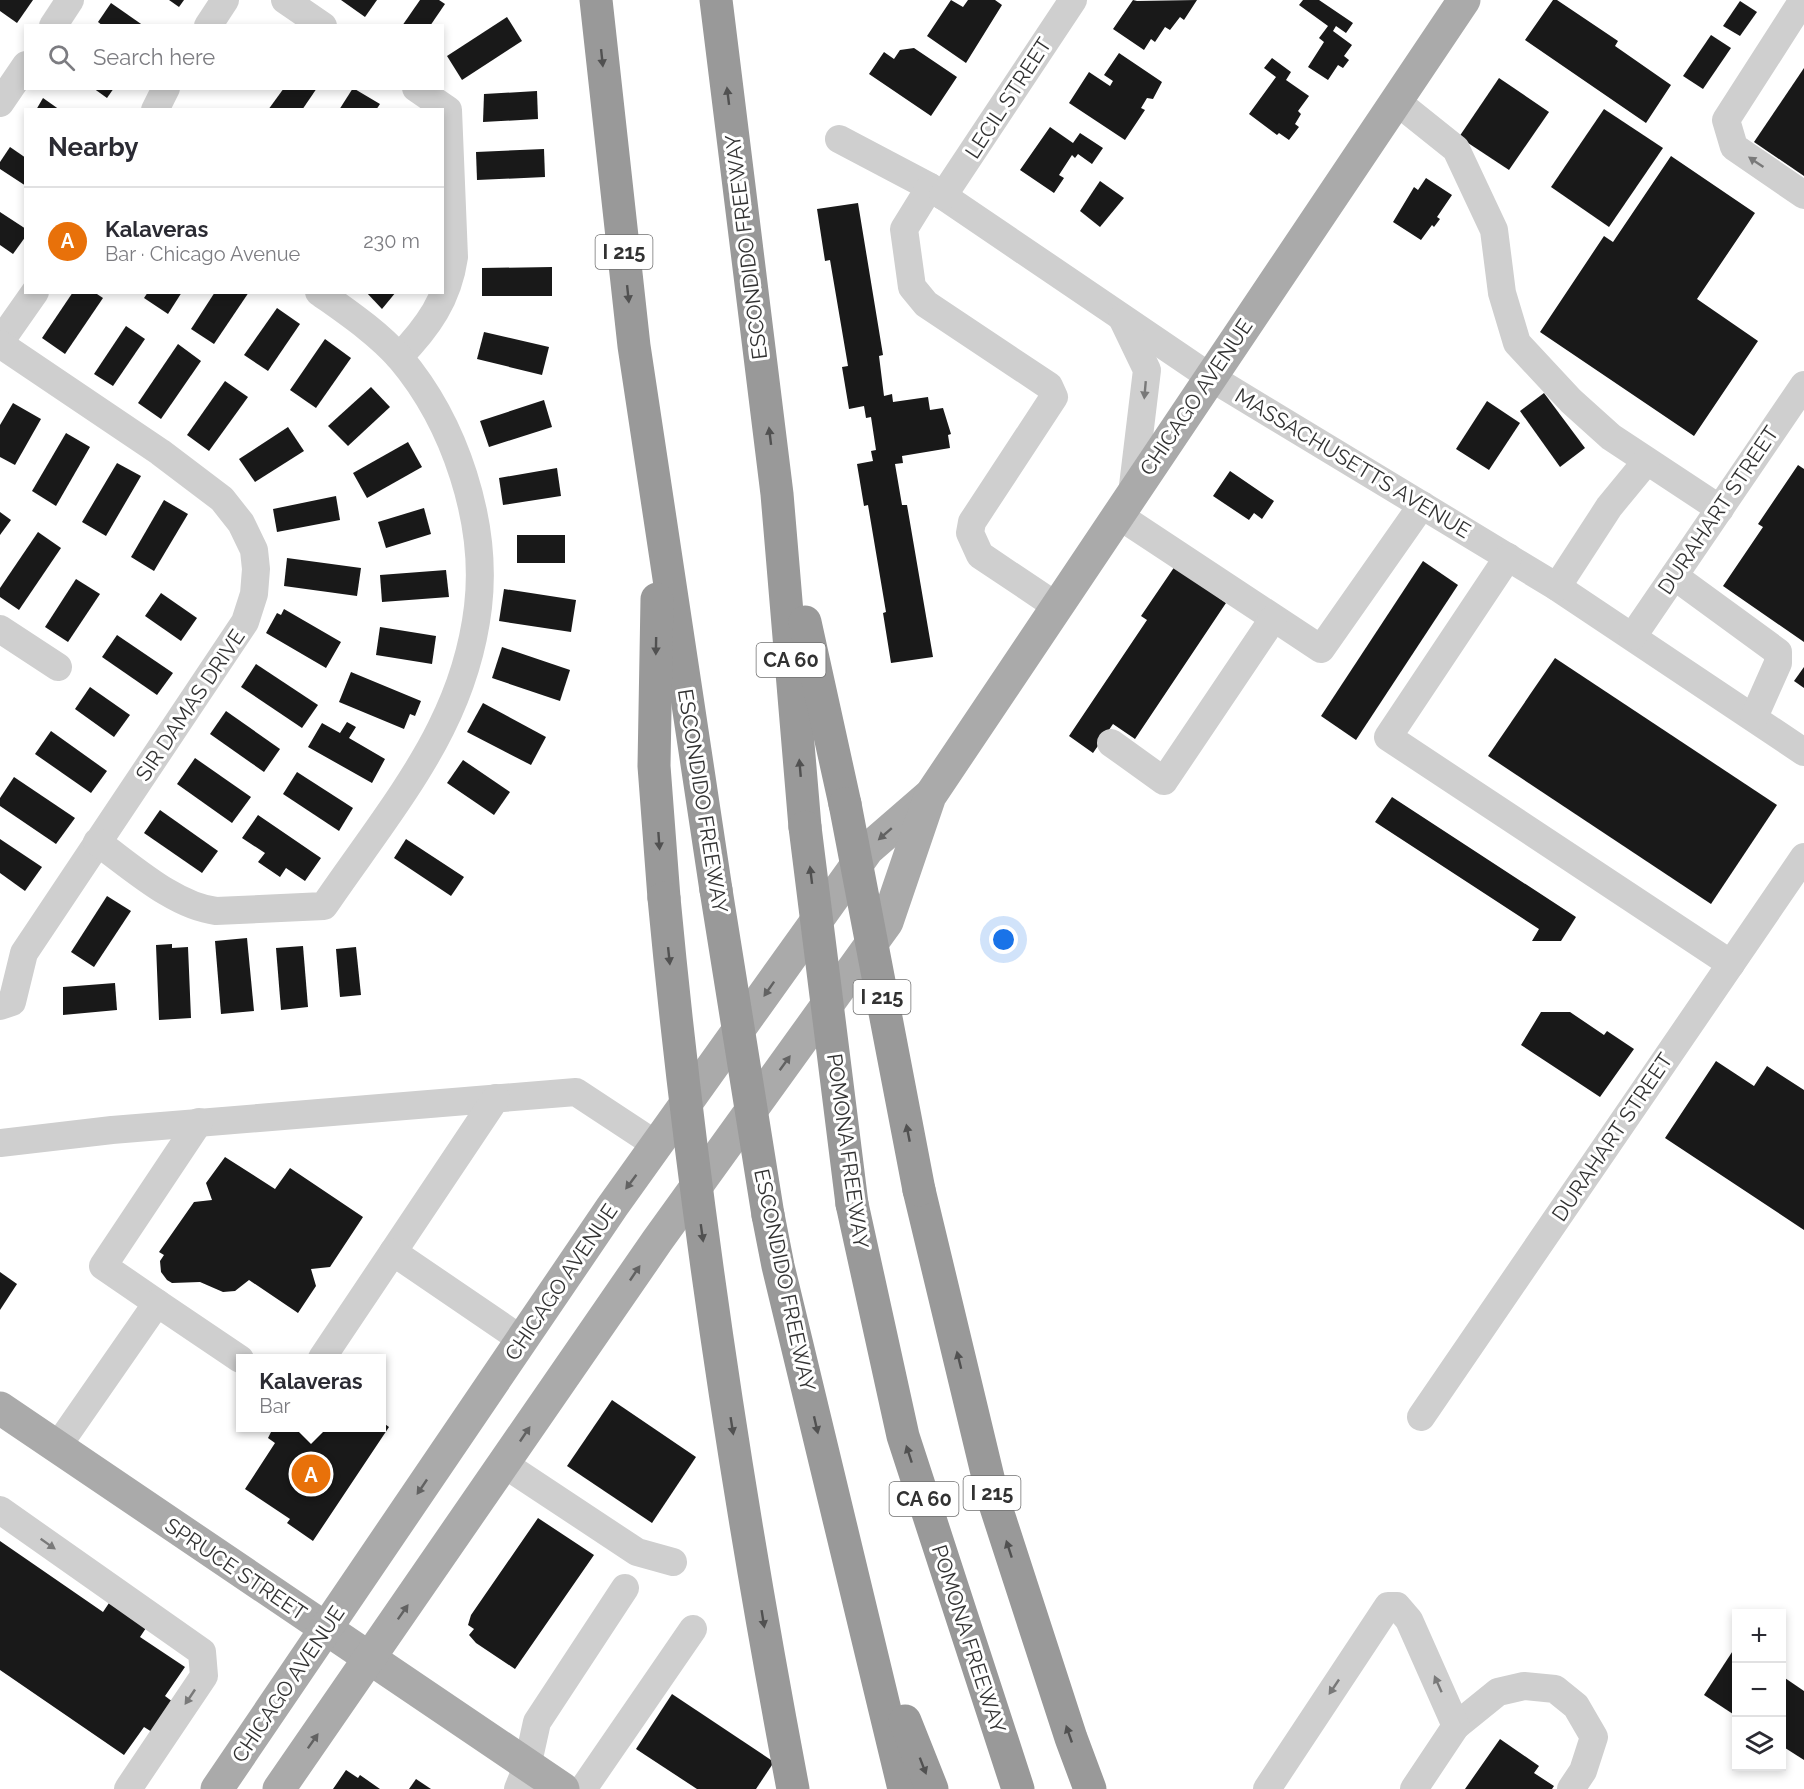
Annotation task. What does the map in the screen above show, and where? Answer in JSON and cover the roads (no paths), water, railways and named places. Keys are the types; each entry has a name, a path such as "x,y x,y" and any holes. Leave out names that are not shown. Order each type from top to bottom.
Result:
{"highway":[{"name":"ESCONDIDO FREEWAY","path":"596,0 634,346 716,890 768,1215 856,1593"},
{"name":"ESCONDIDO FREEWAY","path":"717,0 777,494"},
{"name":"I 215","path":"777,494 845,804 918,1190 993,1498 1090,1789"},
{"name":"POMONA FREEWAY","path":"777,494 805,827 852,1204 903,1436 1018,1789"},
{"path":"658,504 654,766 664,898 687,1128 707,1270 793,1789"},
{"path":"856,1593 932,1789"},
{"name":"I 215","path":"856,1593 904,1789"}],"main road":[{"name":"CHICAGO AVENUE","path":"279,1789 657,1241 887,922 930,796 1464,0"},
{"name":"CHICAGO AVENUE","path":"217,1789 612,1207 658,1146 868,849 930,796"},
{"name":"SPRUCE STREET","path":"4,1419 57,1447 369,1660 522,1778 563,1789"}],"street":[{"path":"54,24 70,0"},
{"path":"209,24 225,0"},
{"path":"285,0 320,24"},
{"name":"LECIL STREET","path":"1056,606 980,555 970,533 972,522 1054,397 1049,386 926,304 912,287 904,228 937,192 1072,0"},
{"path":"1803,0 1726,120 1734,147 1804,195"},
{"path":"0,103 24,68"},
{"path":"155,108 165,90"},
{"path":"419,90 448,110 454,257 451,278 444,294"},
{"path":"1396,101 1456,149 1494,230 1502,293 1517,343 1579,408 1611,437 1720,509"},
{"name":"MASSACHUSETTS AVENUE","path":"839,139 937,192 1210,377 1557,587 1804,752"},
{"name":"SIR DAMAS DRIVE","path":"0,1006 12,1002 24,953 245,622 254,594 256,569 254,550 241,523 222,499 195,476 0,343 34,294"},
{"path":"97,842 183,902 198,909 216,911 324,906 420,764 456,693 470,654 478,605 478,553 473,515 448,437 427,395 399,357 369,329 322,294"},
{"path":"399,357 422,333 435,314 444,294"},
{"path":"1121,317 1147,370 1125,504 1273,619 1317,648 1323,647 1422,505"},
{"name":"DURAHART STREET","path":"1633,636 1804,385"},
{"path":"1557,587 1609,507 1646,462"},
{"path":"1508,557 1388,737 1731,964"},
{"path":"1674,576 1778,652 1778,663 1754,717"},
{"path":"1111,743 1164,781 1273,619"},
{"path":"0,628 58,666"},
{"name":"DURAHART STREET","path":"1421,1417 1804,857"},
{"path":"0,1143 199,1122 576,1092 658,1146"},
{"path":"325,1354 496,1098"},
{"path":"199,1122 102,1266 236,1356"},
{"path":"393,1252 522,1340"},
{"path":"57,1447 157,1303"},
{"path":"504,1464 638,1552 673,1562"},
{"path":"0,1510 202,1652 204,1676 128,1789"},
{"path":"522,1778 537,1722 625,1588"},
{"path":"1267,1789 1388,1606 1397,1606 1409,1620 1456,1726"},
{"path":"583,1789 693,1629"},
{"path":"1414,1789 1456,1726 1498,1692 1524,1686 1555,1689 1576,1706 1594,1737 1583,1771 1571,1789"}],"place":[{"name":"Kalaveras","path":"311,1474"}]}
